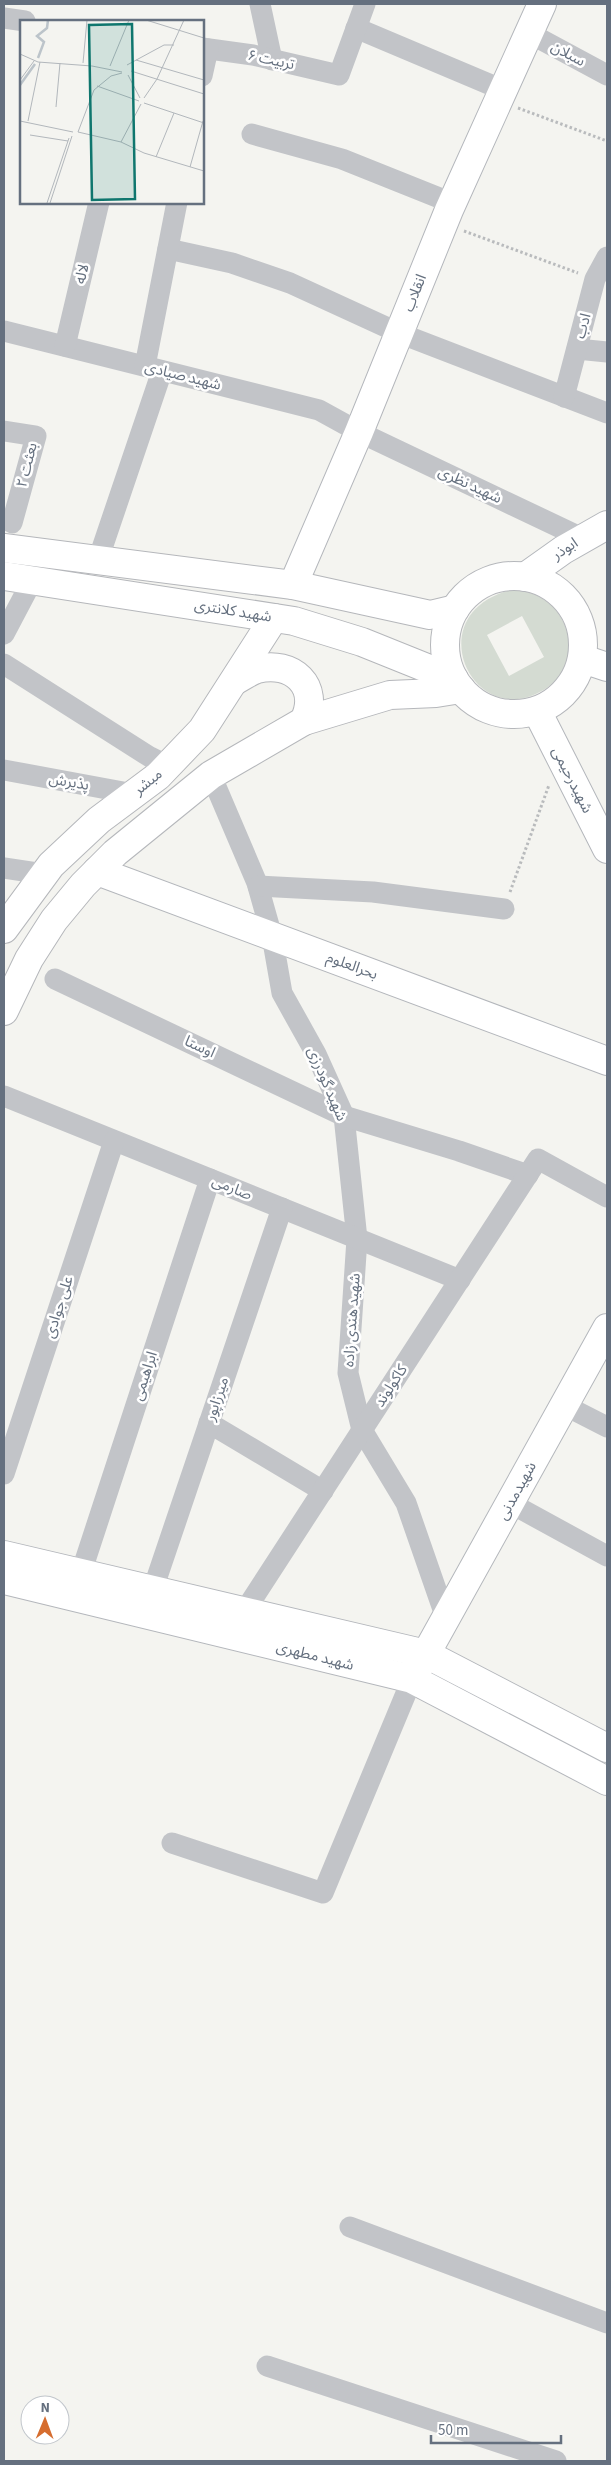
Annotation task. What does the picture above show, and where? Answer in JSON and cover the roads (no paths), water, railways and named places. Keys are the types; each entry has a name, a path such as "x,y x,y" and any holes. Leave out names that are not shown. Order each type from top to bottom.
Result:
{"main road":[{"name":"انقلاب","path":"293,584 359,432 448,214 542,4"},
{"name":"ابوذر","path":"525,577 582,538 607,525"},
{"path":"8,536 98,560 293,584 430,615 455,610"},
{"name":"شهید کلانتری","path":"4,576 294,621 362,642 457,684"},
{"path":"504,577 525,577 546,584 564,597 577,615 595,663 574,681 558,699 537,711 517,715 496,712 476,703 457,684 447,662 445,644 448,626 455,610 468,594 485,583 504,577"},
{"name":"مبشر","path":"4,929 44,874 98,820 168,766 202,730 236,680 274,618"},
{"path":"236,680 256,670 279,668 290,671 301,679 310,696 310,710 304,721"},
{"path":"4,1011 29,958 54,920 115,853 211,774 304,721 390,696 436,693 457,684"},
{"name":"شهیدرحیمی","path":"537,711 607,849"},
{"name":"بحرالعلوم","path":"97,871 607,1061"},
{"name":"شهیدمدنی","path":"412,1679 607,1328"},
{"name":"شهید مطهری","path":"4,1555 426,1654 607,1748"},
{"name":"شهید مطهری","path":"4,1580 412,1679 607,1781"}],"street":[{"path":"260,4 272,60"},
{"path":"365,4 356,28 501,96"},
{"path":"4,18 20,20"},
{"name":"تربیت ۶","path":"205,48 339,75 356,28"},
{"name":"سبلان","path":"529,34 607,75"},
{"path":"252,134 342,159 448,214"},
{"name":"لاله","path":"65,346 99,204"},
{"path":"98,560 153,368 168,249 177,204"},
{"path":"168,249 232,264 290,283 399,332 607,414"},
{"name":"ادب","path":"564,397 595,279 607,257"},
{"name":"شهید صیادی","path":"4,331 319,410 359,432"},
{"path":"577,348 607,352"},
{"name":"بعثت ۲","path":"4,431 36,436 8,536"},
{"name":"شهید نظری","path":"359,432 582,538"},
{"path":"4,634 33,579"},
{"path":"4,664 150,757 168,766"},
{"name":"پذیرش","path":"4,770 134,794"},
{"name":"شهید گودرزی","path":"211,774 258,886 272,936 282,993 316,1054 344,1116 357,1238"},
{"path":"4,868 44,874"},
{"path":"258,886 373,892 504,909"},
{"name":"اوستا","path":"56,978 344,1116 460,1151 533,1167 607,1197"},
{"name":"صارمی","path":"4,1096 460,1280"},
{"name":"علی جوادی","path":"4,1474 114,1141"},
{"name":"کاکولوند","path":"244,1612 533,1167"},
{"name":"ابراهیمی","path":"81,1573 210,1179"},
{"name":"میرزاپور","path":"153,1589 282,1208"},
{"name":"شهید هندی زاده","path":"357,1238 348,1373 362,1430 406,1503 446,1618"},
{"path":"564,1405 607,1427"},
{"path":"209,1423 323,1491"},
{"path":"510,1503 607,1556"},
{"path":"172,1843 322,1893 412,1679"},
{"path":"350,2227 607,2323"},
{"path":"268,2366 556,2461"}]}
